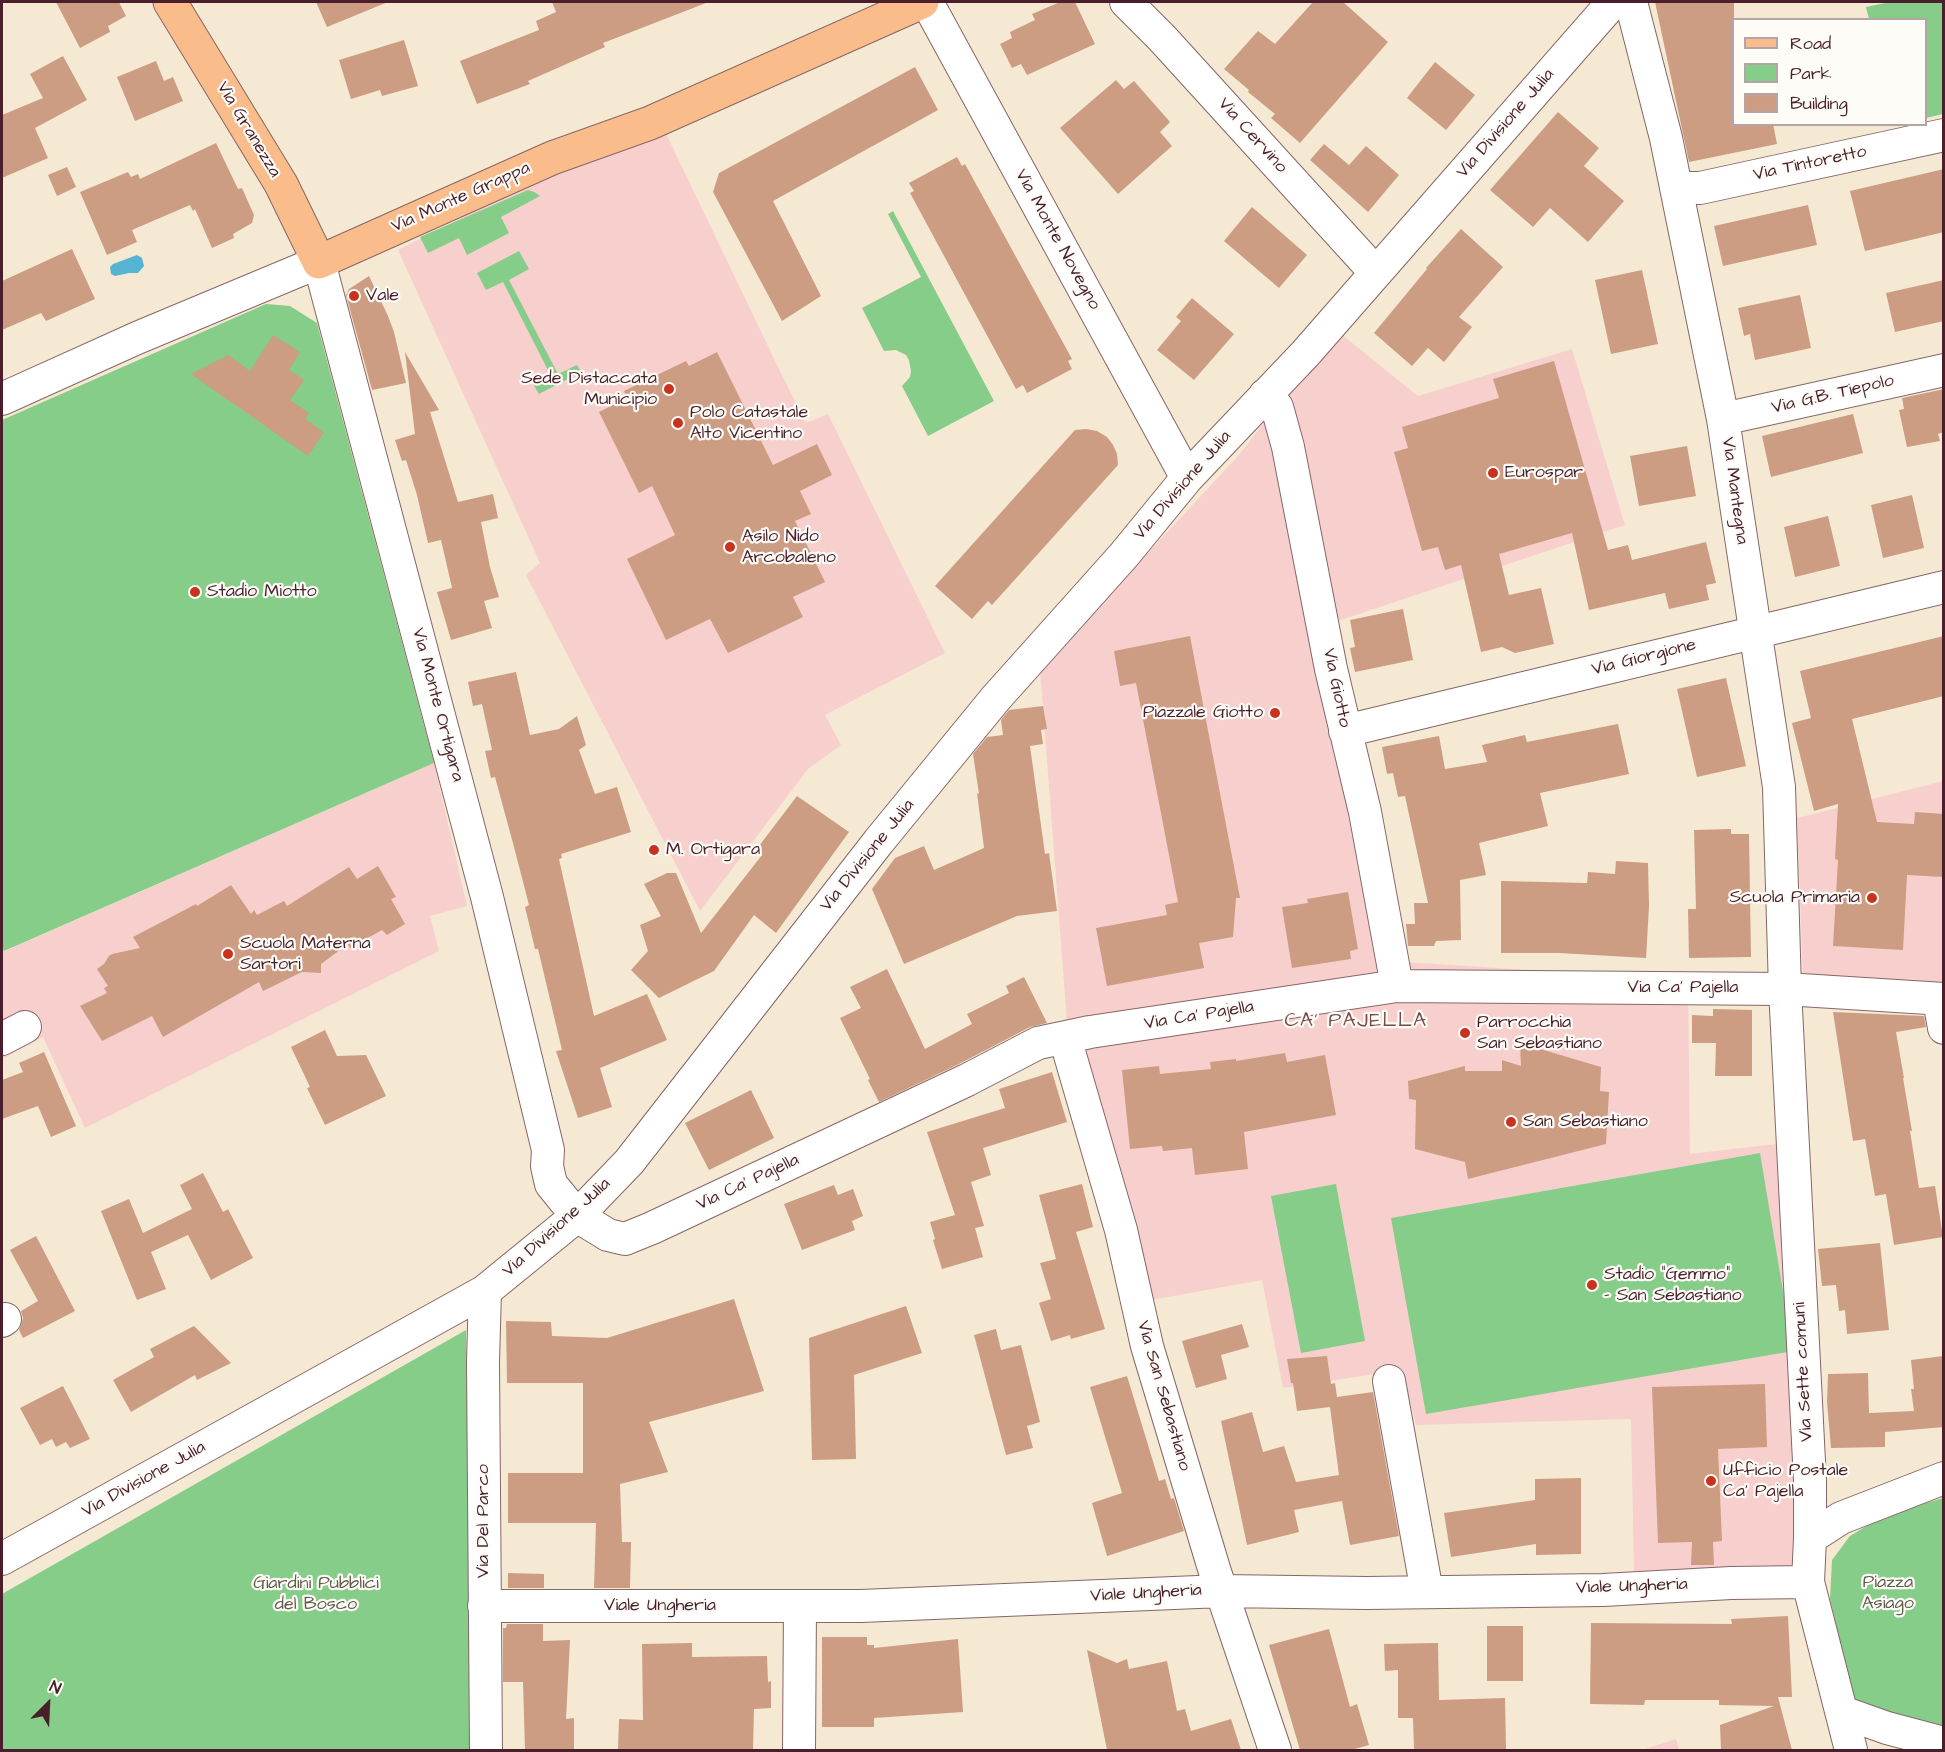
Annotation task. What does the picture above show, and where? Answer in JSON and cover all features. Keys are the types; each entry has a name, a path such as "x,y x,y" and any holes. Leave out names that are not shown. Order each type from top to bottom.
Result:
{"main road":[{"name":"Via Granezza","path":"170,2 281,184 319,262"},
{"name":"Via Monte Grappa","path":"319,262 552,158 650,123 922,2"}],"street":[{"name":"Via Monte Novegno","path":"927,2 1187,478"},
{"name":"Via Cervino","path":"1126,2 1162,38 1376,273"},
{"name":"Via Divisione Julia","path":"2,1559 485,1291 577,1215 629,1162 875,846 981,716 1118,561 1187,478 1305,354 1613,2"},
{"name":"Via Mantegna","path":"1631,2 1666,138 1723,419 1779,787 1785,989"},
{"name":"Via Tintoretto","path":"1676,188 1700,188 1944,135"},
{"name":"Via Monte Grappa","path":"2,396 319,262"},
{"name":"Via Monte Ortigara","path":"319,262 497,934 548,1150 547,1166 551,1184 577,1215"},
{"name":"Via G.B. Tiepolo","path":"1723,419 1944,370"},
{"name":"Via Giotto","path":"1265,395 1277,407 1288,447 1331,669 1365,812 1397,986"},
{"name":"Via Giorgione","path":"1345,731 1944,587"},
{"name":"Via Ca' Pajella","path":"577,1215 597,1230 625,1239 937,1095 1038,1043 1101,1030 1397,986 1785,989 1942,1009"},
{"name":"Via Sette comuni","path":"1785,989 1810,1477 1808,1582 1851,1750"},
{"name":"Via San Sebastiano","path":"1065,1038 1121,1230 1147,1346 1222,1591 1275,1750"},
{"name":"Via Del Parco","path":"485,1291 483,1362 486,1750"},
{"path":"1389,1381 1426,1592"},
{"path":"1810,1538 1841,1518 1944,1478"},
{"name":"Viale Ungheria","path":"484,1606 861,1606 1222,1591 1603,1590 1731,1583 1808,1582"},
{"path":"800,1606 807,1750"},
{"path":"1842,1712 1887,1728 1944,1743"}],"shaded area":[{"path":"659,119 806,423 828,414 945,653 825,715 841,745 808,769 700,911 526,575 540,563 398,250"},
{"path":"1336,330 1418,396 1572,349 1625,525 1332,623 1404,962 1688,980 1690,1154 1793,1142 1810,1538 1787,1579 1634,1571 1631,1419 1416,1425 1402,1370 1283,1388 1262,1280 1129,1304 1068,1035 1040,669 1239,455"},
{"path":"434,763 467,906 430,916 439,951 85,1128 43,1037 2,1059 2,945 5,951"},
{"name":"Scuola Primaria","path":"1943,781 1943,982 1803,979 1797,818"},
{"path":"1676,1739 1679,1750 1642,1750"}],"green space":[{"path":"1890,2 1943,2 1943,114 1927,118 1927,18 1869,18 1866,7"},
{"path":"528,190 540,196 501,217 509,233 467,255 459,238 428,253 420,237"},
{"path":"893,211 994,401 928,436 902,386 910,377 909,360 906,355 896,350 884,351 862,308 921,277 888,214"},
{"path":"519,251 529,269 509,280 558,374 577,365 581,372 539,394 533,384 550,374 503,282 486,290 477,273"},
{"name":"Stadio Miotto","path":"266,304 290,306 317,323 434,763 4,951 2,945 2,420"},
{"name":"Stadio \"Gemmo\" - San Sebastiano","path":"1760,1153 1793,1351 1426,1414 1391,1218"},
{"path":"1336,1184 1365,1341 1301,1353 1271,1196"},
{"name":"Giardini Pubblici del Bosco","path":"466,1330 473,1750 2,1750 2,1594"},
{"name":"Piazza Asiago","path":"1943,1498 1943,1730 1854,1701 1830,1599 1832,1560 1850,1536 1883,1516"}],"water":[{"path":"137,255 142,258 144,266 138,273 115,276 111,274 110,267 113,264"}],"building":[{"path":"56,2 119,2 126,16 108,26 110,32 80,48"},
{"path":"316,2 388,2 327,27"},
{"path":"552,2 706,3 603,43 605,47 528,81 530,84 477,104 460,61 539,30 536,21 556,12"},
{"path":"1060,2 1075,2 1095,44 1027,75 1021,64 1012,68 1000,44 1012,38 1010,32 1035,20 1032,14"},
{"path":"1313,2 1343,2 1388,42 1300,143 1271,118 1275,114 1224,69 1258,31 1275,44"},
{"path":"1655,2 1734,2 1732,126 1773,126 1777,144 1689,162"},
{"path":"404,40 418,86 382,96 380,90 351,99 339,60"},
{"path":"63,56 87,100 35,128 48,158 2,178 2,115 43,98 30,74"},
{"path":"156,61 164,81 173,77 183,101 135,121 117,77"},
{"path":"1435,62 1475,95 1446,130 1407,98"},
{"path":"915,67 938,110 773,201 821,296 782,321 713,192 719,173"},
{"path":"1116,80 1124,89 1134,81 1170,122 1160,132 1172,146 1118,194 1060,128"},
{"path":"1558,112 1599,148 1584,166 1624,201 1588,242 1550,208 1533,227 1490,190"},
{"path":"216,143 238,189 242,188 254,215 252,223 233,234 234,238 212,248 195,209 193,211 190,205 132,230 137,242 107,255 80,192 128,172 131,177 138,174 140,179"},
{"path":"1324,144 1349,165 1366,146 1399,175 1368,212 1310,160"},
{"path":"957,157 962,166 965,164 1072,359 1068,361 1072,369 1027,393 1023,385 1016,389 910,193 914,191 909,183"},
{"path":"67,167 76,187 57,196 48,175"},
{"path":"1944,169 1944,232 1865,251 1850,191"},
{"path":"1808,205 1817,245 1723,266 1714,226"},
{"path":"1252,207 1307,255 1279,288 1224,241"},
{"path":"1461,229 1503,267 1459,317 1472,327 1444,362 1428,348 1412,366 1374,333 1426,268"},
{"path":"72,249 95,299 46,321 41,313 2,330 2,281"},
{"path":"1642,270 1658,344 1611,354 1595,280"},
{"path":"369,276 394,332 406,383 372,390 346,295 349,289"},
{"path":"1944,280 1944,321 1895,332 1886,293"},
{"path":"1800,295 1811,348 1755,360 1750,334 1744,336 1738,308"},
{"path":"1192,298 1234,334 1194,380 1157,350 1181,321 1176,317"},
{"path":"273,335 300,352 289,370 304,380 290,400 309,413 305,419 324,432 308,456 191,374 228,355 250,371"},
{"path":"405,352 439,410 430,412 458,502 493,494 498,518 481,522 499,597 484,601 492,628 451,640 437,592 452,588 441,540 428,543 406,460 402,461 395,440 415,434"},
{"path":"717,352 773,465 817,444 832,475 800,491 811,514 795,521 825,582 793,597 803,617 728,653 710,619 666,640 627,559 675,535 652,486 639,493 599,412 627,398 624,391 686,361 689,366"},
{"name":"Eurospar","path":"1554,361 1608,550 1628,545 1632,560 1706,542 1716,583 1706,585 1709,600 1669,609 1665,593 1589,610 1572,533 1499,554 1509,595 1541,588 1554,644 1515,653 1502,647 1481,652 1461,565 1445,570 1438,547 1422,551 1394,452 1408,448 1402,427 1499,398 1493,379"},
{"path":"1944,389 1944,432 1938,434 1940,441 1907,447 1899,410 1904,409 1902,398"},
{"path":"1853,414 1863,453 1771,477 1762,436"},
{"path":"1075,430 1097,431 1107,437 1117,454 1118,465 992,605 988,601 972,619 935,586"},
{"path":"1687,446 1696,496 1639,506 1630,456"},
{"path":"1912,495 1924,548 1883,558 1871,505"},
{"path":"1828,516 1840,566 1795,577 1784,527"},
{"path":"1403,609 1413,660 1355,672 1350,648 1355,647 1350,620"},
{"path":"1190,636 1240,898 1236,898 1233,937 1199,943 1204,968 1107,986 1096,928 1167,915 1165,905 1178,902 1136,683 1120,686 1114,651"},
{"path":"1944,636 1944,696 1852,719 1877,822 1914,824 1915,812 1944,814 1944,877 1907,875 1903,950 1833,946 1838,860 1835,859 1838,804 1814,811 1792,723 1811,718 1800,671"},
{"path":"516,672 530,735 559,729 577,716 586,745 579,750 595,794 617,787 631,832 561,854 562,858 559,859 594,1016 647,994 667,1040 600,1068 612,1107 578,1118 556,1051 562,1050 538,949 535,949 525,907 529,905 495,777 491,778 485,751 492,750 482,704 473,706 468,682"},
{"path":"1726,678 1746,766 1697,777 1677,689"},
{"path":"1043,706 1047,729 1041,730 1043,744 1030,746 1045,854 1049,853 1057,911 1017,916 904,964 872,889 895,858 924,846 934,870 984,848 973,754 987,737 1003,735 1001,720 1009,710"},
{"path":"1618,724 1629,774 1540,793 1548,826 1479,843 1486,875 1460,880 1461,940 1436,941 1434,946 1408,946 1406,924 1415,924 1414,903 1428,903 1405,796 1398,797 1393,773 1387,774 1382,747 1439,736 1445,769 1487,762 1482,745 1525,735 1527,742"},
{"path":"797,796 849,832 776,933 754,915 714,971 659,998 631,970 648,951 640,925 661,916 644,884 667,873 676,873 701,933 762,855 756,850"},
{"path":"1731,829 1731,834 1749,834 1751,957 1689,958 1688,909 1696,909 1694,830"},
{"path":"1616,861 1648,863 1649,906 1646,958 1559,953 1501,953 1501,881 1587,883 1588,872 1615,874"},
{"name":"Scuola Materna Sartori","path":"378,866 396,897 391,899 405,924 387,935 382,930 350,948 348,944 321,964 321,973 302,972 263,991 259,982 163,1037 152,1016 102,1041 80,1006 107,993 104,988 108,986 97,969 109,956 140,948 133,937 196,904 197,906 231,885 251,914 254,910 257,915 284,901 287,906 349,867 357,879"},
{"path":"1348,892 1358,949 1350,951 1351,959 1292,968 1282,907 1308,903 1307,899"},
{"path":"887,969 925,1049 972,1024 967,1014 1009,993 1006,986 1024,977 1047,1023 1030,1027 879,1102 840,1018 861,1008 850,987"},
{"path":"1713,1009 1752,1010 1752,1076 1715,1076 1716,1043 1692,1043 1692,1015 1713,1016"},
{"path":"1833,1012 1924,1016 1926,1027 1896,1032 1919,1188 1935,1186 1943,1237 1894,1245 1886,1194 1875,1196 1865,1139 1853,1141"},
{"path":"325,1030 337,1056 366,1055 386,1096 325,1125 291,1047"},
{"name":"San Sebastiano","path":"1520,1043 1601,1067 1600,1091 1609,1092 1606,1144 1468,1179 1465,1162 1415,1149 1416,1100 1409,1099 1408,1081 1465,1066 1465,1071 1502,1071 1502,1060 1521,1066"},
{"path":"44,1052 76,1126 51,1137 38,1106 2,1119 2,1080 23,1072 19,1063"},
{"path":"1285,1053 1287,1062 1325,1055 1336,1115 1244,1132 1248,1169 1195,1175 1192,1148 1163,1151 1162,1146 1130,1149 1122,1070 1159,1066 1160,1074 1211,1069 1210,1062 1236,1059 1236,1061"},
{"path":"1052,1072 1067,1122 983,1148 991,1175 971,1182 984,1226 975,1228 983,1257 942,1269 930,1222 955,1215 927,1132 1005,1108 999,1089"},
{"path":"751,1090 774,1138 709,1170 685,1123"},
{"path":"203,1173 223,1212 228,1209 253,1258 211,1280 188,1235 151,1252 166,1289 137,1300 101,1211 129,1199 143,1233 192,1209 180,1185"},
{"path":"1082,1184 1093,1227 1076,1232 1105,1329 1071,1339 1070,1335 1051,1341 1039,1303 1051,1299 1040,1263 1056,1259 1039,1195"},
{"path":"834,1185 838,1195 853,1189 863,1216 852,1221 855,1230 802,1250 784,1204"},
{"path":"36,1236 75,1311 23,1338 19,1330 23,1318 21,1311 38,1301 10,1250"},
{"path":"1880,1243 1889,1330 1847,1334 1845,1310 1839,1311 1836,1285 1822,1286 1818,1249"},
{"path":"734,1299 764,1391 649,1422 668,1472 620,1484 622,1542 631,1542 630,1588 594,1588 596,1523 508,1523 508,1473 583,1473 583,1383 507,1383 506,1321 551,1322 552,1336 607,1338"},
{"path":"906,1306 922,1353 854,1375 856,1459 812,1460 809,1338"},
{"path":"1242,1324 1249,1347 1221,1355 1227,1379 1196,1388 1182,1341"},
{"path":"194,1326 231,1363 197,1380 195,1375 131,1412 113,1380 154,1357 150,1349"},
{"path":"996,1329 1001,1350 1021,1345 1040,1422 1027,1426 1033,1448 1006,1455 974,1335"},
{"path":"1327,1356 1331,1384 1335,1383 1337,1397 1373,1392 1399,1536 1350,1545 1342,1501 1294,1510 1299,1532 1247,1545 1221,1421 1252,1412 1263,1452 1284,1446 1296,1482 1339,1475 1330,1407 1297,1411 1287,1359"},
{"path":"1944,1356 1944,1427 1885,1432 1885,1447 1831,1448 1827,1402 1828,1374 1868,1373 1869,1413 1914,1411 1911,1360"},
{"path":"1127,1376 1159,1481 1165,1479 1171,1499 1174,1498 1184,1531 1107,1556 1092,1503 1122,1493 1090,1387"},
{"path":"1765,1384 1767,1447 1718,1449 1722,1541 1713,1542 1714,1565 1691,1565 1692,1542 1658,1543 1652,1387"},
{"path":"63,1386 90,1439 70,1448 66,1442 56,1447 52,1439 40,1445 20,1408"},
{"path":"1581,1478 1581,1554 1536,1555 1536,1544 1451,1557 1444,1513 1535,1500 1535,1479"},
{"path":"508,1573 544,1574 544,1588 508,1588"},
{"path":"1788,1616 1792,1697 1778,1697 1792,1750 1721,1750 1720,1725 1774,1706 1719,1705 1719,1700 1645,1700 1644,1705 1590,1704 1591,1623 1732,1624 1731,1619"},
{"path":"507,1624 543,1624 543,1641 570,1640 566,1719 574,1718 574,1750 525,1750 523,1682 503,1682 503,1628 506,1628"},
{"path":"1487,1626 1523,1626 1523,1681 1487,1681"},
{"path":"1329,1629 1350,1707 1357,1704 1369,1745 1351,1750 1300,1750 1269,1645"},
{"path":"822,1637 867,1637 867,1645 874,1645 874,1648 958,1639 963,1712 874,1718 874,1727 822,1727"},
{"path":"692,1643 692,1657 767,1656 768,1682 771,1681 771,1708 754,1709 753,1750 618,1750 619,1719 643,1720 642,1644"},
{"path":"1438,1643 1439,1700 1505,1698 1506,1750 1414,1750 1413,1718 1398,1718 1398,1670 1385,1671 1384,1644"},
{"path":"1087,1650 1117,1663 1127,1659 1129,1669 1167,1661 1177,1711 1185,1709 1191,1731 1231,1719 1241,1750 1107,1750"}],"place":[{"name":"Vale","path":"354,296"},
{"name":"Sede Distaccata Municipio","path":"669,389"},
{"name":"Polo Catastale Alto Vicentino","path":"678,423"},
{"name":"Eurospar","path":"1493,473"},
{"name":"Asilo Nido Arcobaleno","path":"730,547"},
{"name":"Stadio Miotto","path":"195,592"},
{"name":"Piazzale Giotto","path":"1275,713"},
{"name":"M. Ortigara","path":"654,850"},
{"name":"Scuola Primaria","path":"1872,898"},
{"name":"Scuola Materna Sartori","path":"228,954"},
{"name":"Parrocchia San Sebastiano","path":"1465,1033"},
{"name":"San Sebastiano","path":"1511,1122"},
{"name":"Stadio \"Gemmo\" - San Sebastiano","path":"1592,1285"},
{"name":"Ufficio Postale Ca' Pajella","path":"1711,1481"}],"district":[{"name":"CA' PAJELLA","path":"1356,1022"}]}
